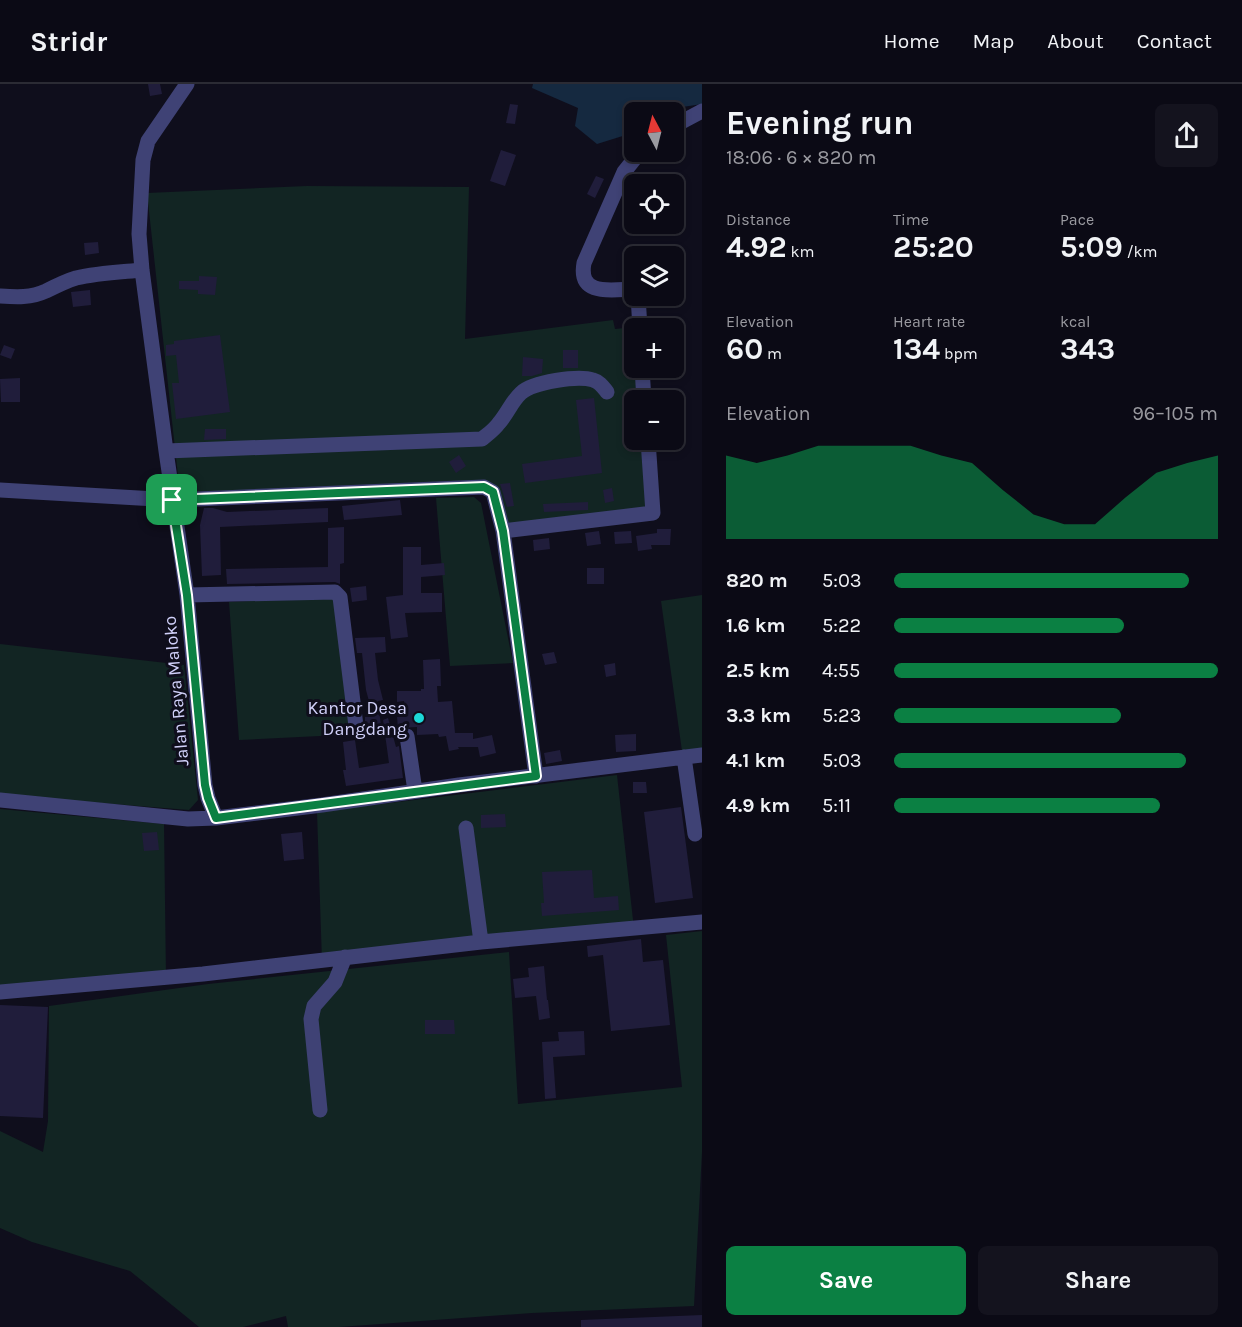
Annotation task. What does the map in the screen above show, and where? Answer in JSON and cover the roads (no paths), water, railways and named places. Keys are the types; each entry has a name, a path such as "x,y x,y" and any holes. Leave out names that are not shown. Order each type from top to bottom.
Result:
{"street":[{"name":"Jalan Raya Maloko","path":"187,84 148,141 143,160 140,234 142,270 165,451 187,595 205,785 216,818"},
{"path":"684,121 702,111"},
{"path":"624,289 597,289 588,284 583,269 624,172 632,162"},
{"path":"0,296 31,296 75,278 142,270"},
{"path":"165,451 482,439 497,426 519,394 528,387 550,381 585,378 595,380 607,392"},
{"path":"503,531 654,513 649,450"},
{"path":"0,490 172,500 484,487 493,492 503,531 536,776"},
{"path":"187,595 335,592 340,597 356,726"},
{"path":"407,736 415,791"},
{"path":"0,800 188,819 216,818 702,755"},
{"path":"684,757 695,834"},
{"path":"466,828 481,942"},
{"path":"0,992 203,974 481,942 702,922"},
{"path":"320,1110 310,1019 314,1006 335,982 345,957"}],"water":[{"path":"533,84 702,84 702,104 684,107 684,102 624,102 624,136 597,144 575,126 578,108 532,88"}],"place":[{"name":"Kantor Desa Dangdang","path":"419,718"}]}
